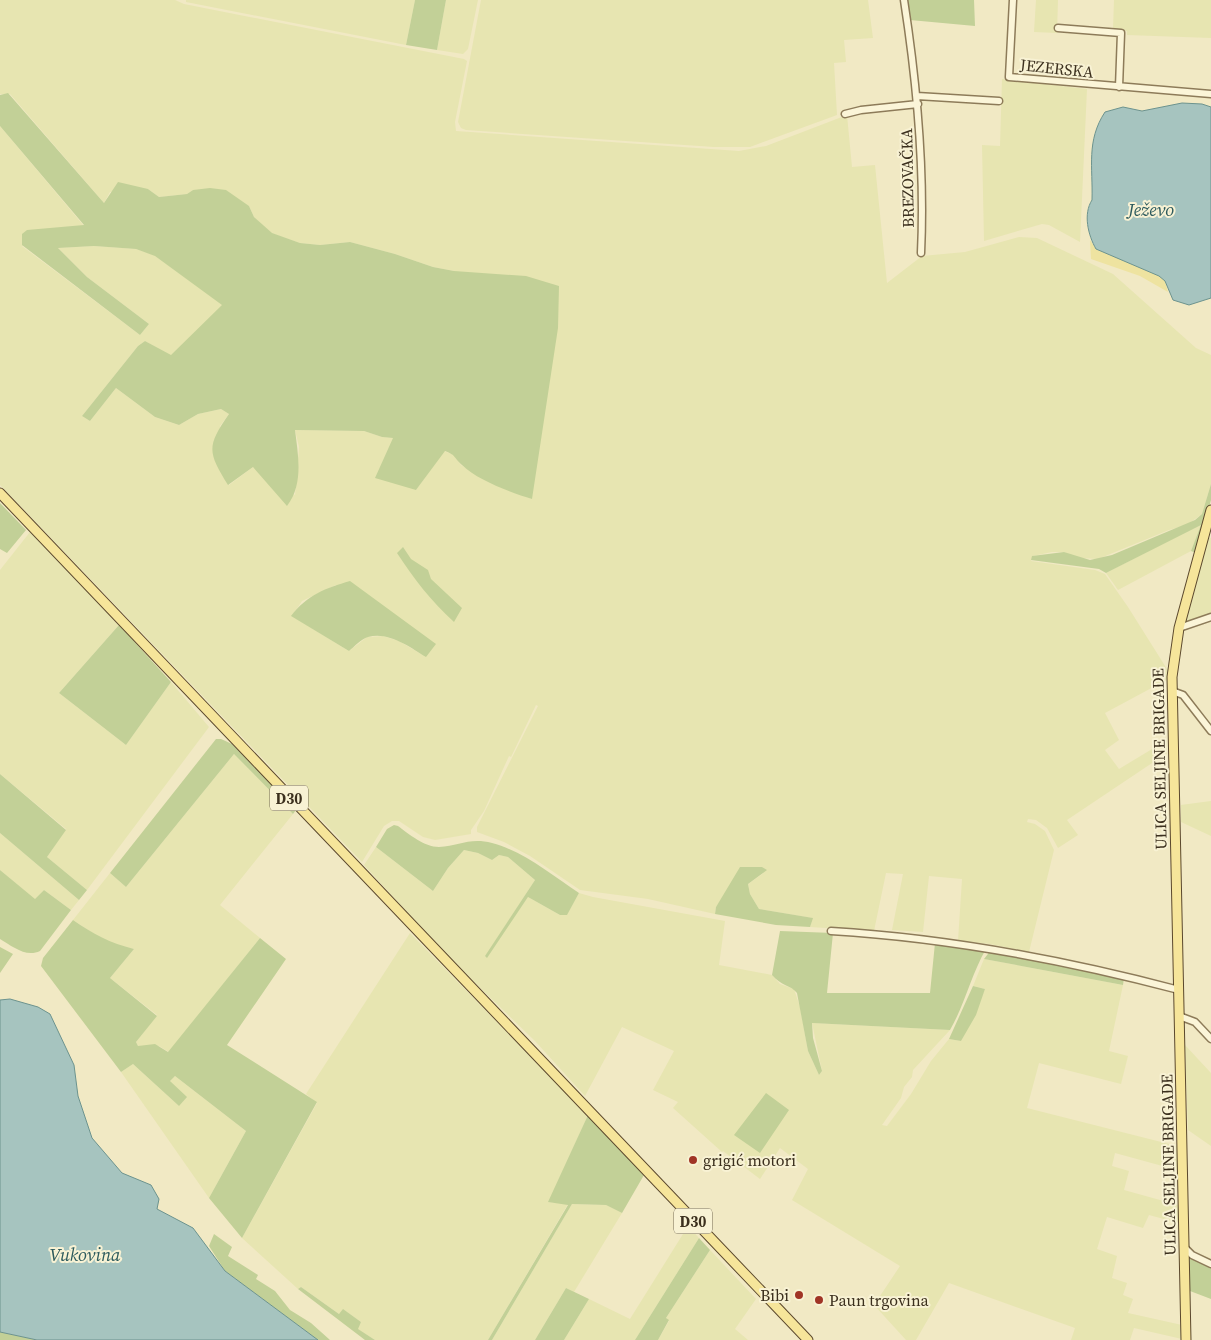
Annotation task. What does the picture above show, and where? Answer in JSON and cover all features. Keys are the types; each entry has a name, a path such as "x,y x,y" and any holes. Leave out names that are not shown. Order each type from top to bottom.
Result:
{"main road":[{"name":"D30","path":"0,494 808,1340"},
{"name":"ULICA SELJINE BRIGADE","path":"1186,1340 1172,660 1211,510"}],"street":[{"name":"BREZOVAČKA","path":"904,0 918,104 921,173 921,253"},
{"name":"JEZERSKA","path":"1013,0 1009,77 1211,94"},
{"path":"1058,28 1122,33 1118,87"},
{"path":"917,96 999,101"},
{"name":"BREZOVAČKA","path":"846,114 861,110 918,104"},
{"path":"1179,628 1211,617"},
{"path":"1172,691 1183,695 1211,731"},
{"path":"831,931 891,935 990,948 1179,990"},
{"path":"1179,1016 1195,1022 1211,1038"},
{"path":"1185,1248 1211,1264"}],"shaded area":[{"path":"0,0 175,0 184,4 464,59 467,61 455,122 456,131 739,151 766,146 847,115 852,167 875,165 887,283 922,256 965,252 1019,237 1037,238 1113,274 1196,348 1211,355 1211,484 1202,514 1187,525 1169,530 1098,559 1079,558 1064,552 1052,552 1033,556 1031,561 1095,570 1105,574 1172,677 1105,713 1119,740 1105,750 1119,769 1167,740 1167,753 1067,820 1078,835 1058,848 1047,828 1036,820 1028,819 1027,822 1035,824 1045,831 1054,850 1029,952 990,944 958,941 962,879 929,876 923,932 892,930 903,874 886,873 874,931 810,927 812,918 759,909 750,894 748,884 765,872 725,895 716,907 715,914 648,899 580,890 530,856 504,842 477,832 477,827 538,706 536,705 511,757 509,756 484,811 471,830 471,834 435,840 423,837 399,821 392,821 384,826 362,862 0,485 0,126 84,226 50,229 22,246 140,335 149,324 87,277 58,248 94,246 136,249 154,255 223,305 171,356 145,341 138,346 82,416 90,421 116,388 155,417 179,425 198,414 221,409 229,414 220,426 229,485 253,467 295,495 299,447 295,430 364,431 382,437 394,438 416,490 444,451 454,455 461,465 486,480 532,499 454,271 433,267 350,242 320,245 300,243 270,233 254,217 249,206 193,190 187,194 159,197 148,189 110,192 104,203 10,94 0,94","holes":["336,585 426,657 399,641 383,636 367,637 349,651 292,616 302,601"]},
{"path":"186,0 415,0 406,45 186,2"},
{"path":"446,0 478,0 468,49 463,54 437,50"},
{"path":"481,0 868,0 873,38 844,40 846,62 834,63 837,115 750,147 714,147 466,130 461,128 458,122"},
{"path":"1036,0 1058,0 1057,33 1034,32"},
{"path":"1114,0 1211,0 1211,38 1127,35 1127,31 1113,30"},
{"path":"1002,79 1087,89 1080,242 1049,225 1042,224 984,241 982,145 1000,146"},
{"path":"1202,525 1191,551 1118,590 1106,573"},
{"path":"30,532 119,625 59,693 126,745 171,682 209,727 87,890 47,857 66,829 0,774 0,570"},
{"path":"1207,537 1211,538 1211,614 1186,623 1184,622"},
{"path":"234,754 293,814 220,905 260,938 169,1052 159,1046 138,1046 136,1042 157,1015 110,978 134,949 113,944 73,920 110,873 126,887"},
{"path":"1211,801 1211,836 1181,822 1181,805"},
{"path":"0,833 79,900 71,910 44,890 35,900 0,870"},
{"path":"376,847 433,891 448,868 464,850 478,853 492,860 499,855 508,857 535,880 485,957 528,897 560,915 567,914 579,893 725,921 719,965 772,975 780,984 794,989 800,1007 808,1051 819,1075 822,1071 812,1023 950,1030 913,1070 912,1077 904,1087 901,1098 882,1125 887,1126 911,1094 931,1061 949,1039 961,1041 985,989 973,986 984,959 1123,985 1109,1051 1128,1056 1121,1084 1039,1063 1027,1108 1177,1146 1177,1170 1115,1153 1112,1166 1129,1171 1124,1190 1178,1205 1179,1223 1149,1215 1143,1228 1107,1217 1097,1249 1117,1256 1112,1278 1127,1283 1123,1295 1133,1299 1128,1313 1182,1325 1182,1339 1134,1328 1130,1340 1071,1340 1075,1328 949,1283 916,1340 906,1340 874,1305 900,1266 792,1200 808,1169 780,1148 760,1179 722,1152 673,1108 678,1102 653,1090 674,1051 622,1027 585,1096 535,1041 444,953 364,865"},
{"path":"410,933 588,1115 549,1202 568,1204 488,1340 375,1340 357,1329 361,1322 344,1310 339,1314 301,1287 298,1289 242,1238 317,1103 306,1094"},
{"path":"1185,1045 1211,1073 1211,1146 1188,1130"},
{"path":"133,1064 179,1106 170,1081 175,1076 246,1131 209,1198 121,1072"},
{"path":"572,1204 606,1205 622,1213 574,1292 566,1288 535,1340 492,1340"},
{"path":"688,1226 699,1238 635,1340 564,1340 589,1299 630,1319"},
{"path":"710,1250 756,1299 735,1329 748,1340 658,1340 669,1321 666,1318"}],"green space":[{"path":"415,0 446,0 437,50 406,45"},
{"path":"908,0 974,0 975,26 910,20"},
{"path":"8,93 104,203 118,182 148,189 159,197 187,194 193,190 210,188 226,190 249,206 254,217 272,233 300,243 320,245 350,242 433,267 454,271 526,276 559,286 558,328 532,499 485,481 468,471 453,455 445,451 416,490 375,478 393,438 382,437 364,431 295,430 298,479 296,488 287,506 253,467 228,485 216,465 212,450 216,434 229,414 221,409 198,414 179,425 155,417 116,388 90,421 82,416 138,346 145,341 171,355 222,305 155,256 136,249 94,246 58,248 87,277 149,324 140,335 22,245 22,234 27,230 84,225 0,126 0,95"},
{"path":"1211,484 1211,500 1196,553 1191,551 1201,525 1106,573 1099,569 1031,560 1032,556 1064,552 1090,560 1112,555 1195,520 1202,514"},
{"path":"0,503 26,530 7,553 0,549"},
{"path":"403,547 411,559 428,570 431,579 462,608 454,622 430,598 403,563 397,553"},
{"path":"350,581 436,644 426,657 398,641 383,636 365,638 349,651 291,616 318,593"},
{"path":"119,625 171,682 126,745 59,693"},
{"path":"216,739 232,744 296,810 293,814 234,754 126,887 110,873"},
{"path":"0,774 66,830 47,857 87,890 79,900 0,833"},
{"path":"394,825 422,842 433,846 439,847 465,842 484,841 504,847 537,864 579,893 567,915 560,915 528,897 487,958 485,956 535,880 508,857 499,855 492,860 478,853 464,850 448,868 433,891 376,847 387,829"},
{"path":"740,867 762,867 767,870 748,884 750,894 759,909 813,918 810,927 776,925 715,914 716,907"},
{"path":"0,870 35,899 44,890 71,910 40,951 35,953 24,952 0,939"},
{"path":"73,920 102,938 134,949 110,978 157,1016 136,1042 138,1046 155,1044 168,1052 260,938 286,959 227,1045 317,1102 242,1238 209,1198 246,1131 175,1076 170,1081 187,1097 179,1106 133,1064 121,1072 41,966 43,958"},
{"path":"780,931 833,933 827,993 930,993 935,943 986,949 950,1030 812,1023 813,1038 822,1071 819,1075 808,1051 797,993 772,975"},
{"path":"0,947 13,954 0,973"},
{"path":"991,950 1124,978 1123,985 984,959"},
{"path":"973,986 985,989 976,1015 961,1041 949,1039"},
{"path":"766,1093 789,1110 760,1153 734,1135"},
{"path":"588,1115 644,1175 622,1213 606,1205 572,1204 492,1340 488,1340 568,1205 548,1202"},
{"path":"214,1234 232,1247 228,1256 258,1275 256,1279 275,1291 290,1310 311,1323 330,1340 318,1340 225,1271 209,1246"},
{"path":"699,1238 710,1250 666,1318 669,1320 658,1340 635,1340"},
{"path":"1188,1255 1211,1266 1211,1299 1190,1291"},
{"path":"301,1287 339,1314 343,1309 361,1322 358,1329 375,1340 365,1340 298,1289"},
{"path":"566,1288 589,1299 564,1340 535,1340"},
{"path":"0,1332 37,1340 0,1340"}],"sand":[{"path":"1090,240 1096,249 1159,276 1165,281 1168,292 1140,276 1091,259"}],"water":[{"name":"Ježevo","path":"1182,103 1202,104 1211,107 1211,298 1189,305 1173,300 1165,281 1159,276 1096,249 1089,231 1087,218 1092,200 1093,144 1095,133 1105,112 1123,107 1142,111"},
{"name":"Vukovina","path":"10,999 38,1007 50,1014 74,1065 78,1096 92,1138 122,1173 151,1185 159,1199 157,1209 193,1228 225,1271 318,1340 37,1340 0,1332 0,1000"}],"place":[{"name":"grigić motori","path":"693,1160"},
{"name":"Bibi","path":"799,1295"},
{"name":"Paun trgovina","path":"819,1300"}]}
